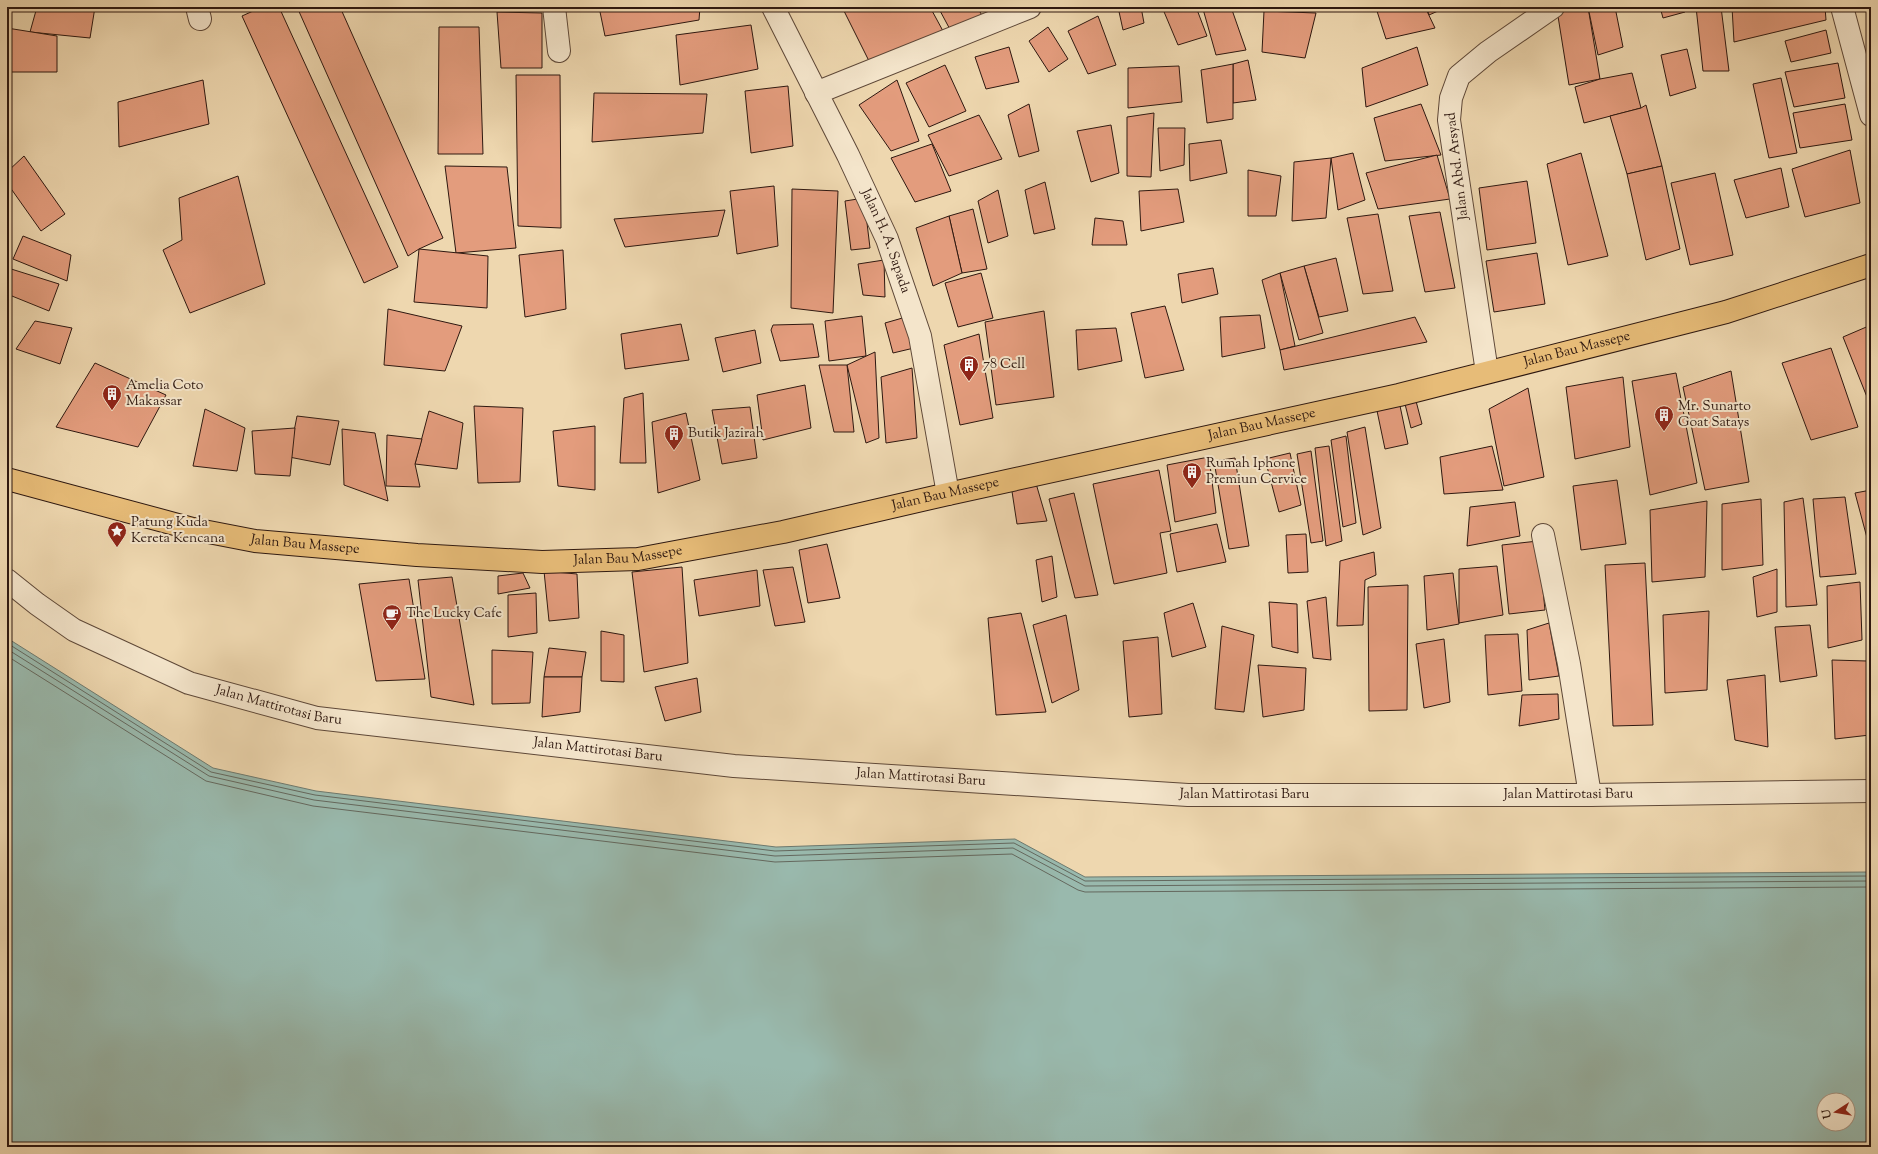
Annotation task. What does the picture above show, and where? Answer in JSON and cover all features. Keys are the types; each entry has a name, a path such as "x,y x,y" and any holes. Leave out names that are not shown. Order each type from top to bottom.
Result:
{"highway":[{"name":"Jalan Bau Massepe","path":"7,479 193,529 255,541 417,555 542,562 638,558 783,532 948,494 1398,395 1726,312 1871,265"}],"street":[{"path":"554,7 559,51"},
{"name":"Jalan H. A. Sapada","path":"772,7 848,155 887,239 920,336 948,494"},
{"path":"816,93 1030,7"},
{"name":"Jalan Abd. Arsyad","path":"1487,372 1449,120 1451,98 1459,76 1488,52 1553,7"},
{"path":"1842,7 1871,116"},
{"path":"1543,535 1569,664 1590,795"},
{"name":"Jalan Mattirotasi Baru","path":"7,580 37,604 74,630 189,683 317,718 734,766 1188,795 1590,795 1871,791"}],"water":[{"path":"7,638 213,768 316,791 776,847 1015,839 1085,877 1871,872 1871,1147 7,1147"}],"building":[{"path":"37,7 95,7 90,38 30,32"},
{"path":"262,7 279,7 398,267 364,283 242,16"},
{"path":"297,7 340,7 443,238 408,256"},
{"path":"599,7 700,7 699,20 605,36"},
{"path":"842,7 930,7 943,31 872,67"},
{"path":"938,7 977,7 983,17 953,35"},
{"path":"1118,7 1141,7 1144,23 1123,30"},
{"path":"1162,7 1196,7 1207,36 1178,45"},
{"path":"1208,7 1231,7 1246,50 1216,55 1203,9"},
{"path":"1425,7 1435,28 1386,39 1376,8"},
{"path":"1427,7 1447,7 1429,15"},
{"path":"1588,7 1600,79 1569,85 1557,10"},
{"path":"1588,7 1615,7 1623,47 1598,55"},
{"path":"1660,7 1684,7 1685,12 1663,18"},
{"path":"1696,7 1721,7 1729,71 1703,71"},
{"path":"1732,7 1825,7 1826,20 1734,42"},
{"path":"1264,11 1316,13 1305,58 1262,52"},
{"path":"497,12 542,13 542,68 501,68"},
{"path":"1098,16 1116,65 1088,74 1068,31"},
{"path":"751,25 758,69 680,85 676,35"},
{"path":"439,27 479,27 483,154 438,154"},
{"path":"1048,27 1068,59 1049,72 1029,41"},
{"path":"7,28 57,36 57,72 7,72"},
{"path":"1826,30 1831,53 1791,62 1785,41"},
{"path":"1009,47 1019,82 986,89 975,57"},
{"path":"1417,47 1428,85 1366,107 1362,68"},
{"path":"1687,49 1696,88 1670,96 1661,55"},
{"path":"1248,60 1256,100 1233,103 1233,64"},
{"path":"1838,63 1845,98 1794,107 1785,72"},
{"path":"1233,64 1233,119 1207,123 1201,70"},
{"path":"945,65 966,111 929,127 906,83"},
{"path":"1179,66 1182,102 1128,108 1128,68"},
{"path":"1632,73 1641,108 1584,123 1575,87 1600,79"},
{"path":"516,75 560,75 561,228 518,226"},
{"path":"1781,78 1797,153 1769,158 1753,84"},
{"path":"203,80 209,124 119,147 118,102"},
{"path":"897,80 919,141 891,151 859,105"},
{"path":"788,86 793,146 751,153 745,91"},
{"path":"594,93 707,94 703,133 592,142"},
{"path":"1029,104 1039,151 1019,157 1008,115"},
{"path":"1421,104 1441,155 1385,161 1374,118"},
{"path":"1845,104 1852,140 1800,148 1793,113"},
{"path":"1646,105 1662,166 1627,174 1610,116 1641,108"},
{"path":"1154,113 1151,177 1127,176 1127,117"},
{"path":"979,115 1002,159 949,176 928,135"},
{"path":"1111,125 1119,173 1091,182 1077,131"},
{"path":"1158,128 1185,128 1184,165 1160,171"},
{"path":"1221,140 1227,173 1190,181 1189,144"},
{"path":"932,144 951,191 915,202 891,158"},
{"path":"1850,150 1860,203 1805,217 1792,169"},
{"path":"1353,153 1365,200 1338,210 1331,158"},
{"path":"1581,153 1608,256 1568,265 1547,164"},
{"path":"1437,155 1450,199 1378,209 1366,173"},
{"path":"24,156 65,214 41,231 7,183 7,172"},
{"path":"1331,158 1326,218 1292,221 1294,162"},
{"path":"445,166 507,167 516,248 456,253"},
{"path":"1662,166 1680,249 1646,260 1627,174"},
{"path":"1781,168 1789,207 1746,218 1734,180"},
{"path":"1248,170 1281,176 1276,216 1248,216"},
{"path":"1715,173 1733,255 1690,265 1671,183"},
{"path":"238,176 265,284 190,313 163,250 182,240 179,198"},
{"path":"1527,181 1536,243 1487,250 1479,188"},
{"path":"1045,182 1055,229 1034,234 1025,190"},
{"path":"774,186 778,246 737,254 730,191"},
{"path":"792,189 838,191 833,313 791,308"},
{"path":"1178,189 1184,222 1141,231 1139,191"},
{"path":"998,190 1008,236 988,243 978,201"},
{"path":"864,198 870,248 851,250 845,201"},
{"path":"973,209 987,269 962,273 949,216"},
{"path":"725,210 718,236 625,247 614,219"},
{"path":"1440,212 1455,288 1425,292 1409,216"},
{"path":"1378,214 1393,291 1363,294 1347,218"},
{"path":"949,216 962,273 933,286 916,228"},
{"path":"1095,218 1123,221 1127,245 1092,245"},
{"path":"23,236 71,255 67,281 13,259"},
{"path":"419,249 488,256 487,308 414,302"},
{"path":"563,250 566,309 525,317 519,255"},
{"path":"1537,253 1545,304 1494,312 1486,261"},
{"path":"1336,258 1348,311 1319,317 1304,266"},
{"path":"884,260 885,297 863,295 858,264"},
{"path":"1304,266 1323,333 1299,340 1280,273"},
{"path":"8,268 59,284 49,311 7,294"},
{"path":"1213,268 1218,294 1182,303 1178,274"},
{"path":"981,273 993,318 958,327 945,283"},
{"path":"1280,273 1295,346 1280,350 1262,280"},
{"path":"1165,306 1184,370 1145,378 1131,313"},
{"path":"388,309 462,326 445,371 384,365"},
{"path":"1044,311 1054,397 996,405 985,322"},
{"path":"1260,315 1265,348 1222,357 1220,317"},
{"path":"862,316 866,356 829,361 825,321"},
{"path":"906,317 914,348 893,353 885,323"},
{"path":"1415,317 1427,342 1284,370 1280,350"},
{"path":"35,321 72,328 60,364 16,349"},
{"path":"681,324 689,360 625,369 621,334"},
{"path":"813,324 819,357 780,361 771,330 773,325"},
{"path":"1871,325 1871,407 1843,337"},
{"path":"1116,328 1122,361 1078,370 1076,330"},
{"path":"755,330 761,363 723,372 715,338"},
{"name":"78 Cell","path":"979,334 993,418 960,425 944,345"},
{"path":"1831,348 1858,427 1811,440 1782,363"},
{"path":"875,352 879,438 866,443 847,365"},
{"name":"Amelia Coto Makassar","path":"95,363 166,395 138,447 56,427"},
{"path":"819,365 847,365 854,432 834,432"},
{"path":"912,368 917,438 886,443 881,377"},
{"path":"1731,371 1749,482 1705,490 1683,387"},
{"name":"Mr. Sunarto Goat Satays","path":"1676,373 1697,483 1650,495 1632,381"},
{"path":"1623,377 1630,447 1575,459 1566,387"},
{"path":"805,385 811,428 763,440 757,395"},
{"path":"1528,388 1544,477 1504,486 1489,409"},
{"path":"643,393 646,463 620,463 624,398"},
{"path":"1399,401 1408,444 1385,449 1376,406"},
{"path":"1416,401 1422,424 1411,428 1405,404"},
{"path":"474,406 523,408 520,482 478,483"},
{"path":"750,407 757,458 722,464 712,410"},
{"path":"205,409 245,428 237,471 193,466"},
{"path":"429,411 463,423 457,469 415,464"},
{"name":"Butik Jazirah","path":"686,413 700,480 658,493 652,422"},
{"path":"297,416 339,421 330,465 289,457"},
{"path":"595,426 595,490 558,486 553,431"},
{"path":"1365,427 1381,528 1363,535 1347,432"},
{"path":"295,428 290,476 255,474 252,431"},
{"path":"342,429 375,433 388,501 344,485"},
{"path":"387,435 422,439 415,464 420,487 386,486"},
{"path":"1346,436 1356,523 1343,527 1331,440"},
{"path":"1329,446 1342,541 1326,546 1315,448"},
{"path":"1492,446 1503,490 1444,494 1440,457"},
{"path":"1311,451 1323,541 1311,543 1297,454"},
{"path":"1290,453 1301,505 1279,512 1265,459"},
{"name":"Rumah Iphone Premiun Cervice","path":"1209,457 1216,513 1175,522 1167,465"},
{"path":"1235,458 1249,546 1229,549 1214,461"},
{"path":"1159,470 1171,531 1160,533 1167,573 1114,584 1093,484"},
{"path":"1035,480 1047,521 1017,524 1011,485"},
{"path":"1617,480 1626,544 1581,550 1573,486"},
{"path":"1871,490 1871,549 1870,549 1855,493"},
{"path":"1074,493 1098,595 1075,598 1049,499"},
{"path":"1845,497 1856,574 1820,577 1813,499"},
{"path":"1803,498 1817,605 1786,607 1784,502"},
{"path":"1761,499 1763,565 1722,570 1722,504"},
{"path":"1707,501 1705,577 1652,582 1650,510"},
{"path":"1515,502 1520,536 1467,546 1470,507"},
{"path":"1217,524 1226,562 1177,572 1170,534"},
{"path":"1306,534 1308,572 1288,573 1286,535"},
{"path":"1538,541 1545,610 1509,614 1502,545"},
{"path":"827,544 840,598 808,603 799,550"},
{"path":"1374,552 1376,575 1365,580 1363,625 1337,626 1340,561"},
{"path":"1052,556 1057,597 1042,602 1036,560"},
{"path":"1645,563 1653,725 1613,726 1605,565"},
{"path":"1497,566 1503,615 1459,623 1459,569"},
{"path":"682,567 688,663 644,672 632,572"},
{"path":"793,567 805,622 775,626 763,570"},
{"path":"1777,569 1777,612 1757,617 1753,577"},
{"path":"757,570 760,606 699,616 694,580"},
{"path":"544,571 577,574 579,618 549,621"},
{"path":"523,573 530,588 498,594 498,576"},
{"path":"1453,573 1459,624 1427,630 1424,576"},
{"path":"452,577 474,705 431,697 418,580"},
{"name":"The Lucky Cafe","path":"409,579 425,679 376,681 359,584"},
{"path":"1860,582 1862,640 1828,648 1827,586"},
{"path":"1408,585 1407,710 1369,711 1368,587"},
{"path":"536,593 537,633 508,637 508,595"},
{"path":"1326,597 1331,660 1313,658 1307,601"},
{"path":"1269,602 1297,604 1298,653 1272,647"},
{"path":"1193,603 1206,647 1172,657 1164,613"},
{"path":"1709,611 1707,690 1665,693 1663,615"},
{"path":"1021,613 1046,712 996,715 988,618"},
{"path":"1066,615 1079,690 1052,703 1033,625"},
{"path":"1549,623 1559,676 1529,680 1527,630"},
{"path":"1810,625 1817,676 1780,682 1775,627"},
{"path":"1222,626 1254,635 1244,712 1215,709"},
{"path":"601,631 624,635 624,682 601,681"},
{"path":"1518,634 1522,691 1488,695 1485,635"},
{"path":"1158,637 1162,714 1129,717 1123,641"},
{"path":"1444,639 1450,702 1424,708 1416,644"},
{"path":"549,648 586,652 582,677 544,677"},
{"path":"492,650 533,652 530,703 492,704"},
{"path":"1832,660 1867,661 1870,735 1835,739"},
{"path":"1258,665 1306,668 1304,710 1263,717"},
{"path":"1765,675 1768,747 1735,740 1727,680"},
{"path":"544,677 582,677 580,712 542,717"},
{"path":"697,678 701,712 665,721 655,687"},
{"path":"1558,694 1559,719 1519,726 1522,695"}],"place":[{"name":"78 Cell","path":"969,382"},
{"name":"Amelia Coto Makassar","path":"112,411"},
{"name":"Mr. Sunarto Goat Satays","path":"1664,432"},
{"name":"Butik Jazirah","path":"674,451"},
{"name":"Rumah Iphone Premiun Cervice","path":"1192,489"},
{"name":"Patung Kuda Kereta Kencana","path":"117,548"},
{"name":"The Lucky Cafe","path":"392,631"}]}
